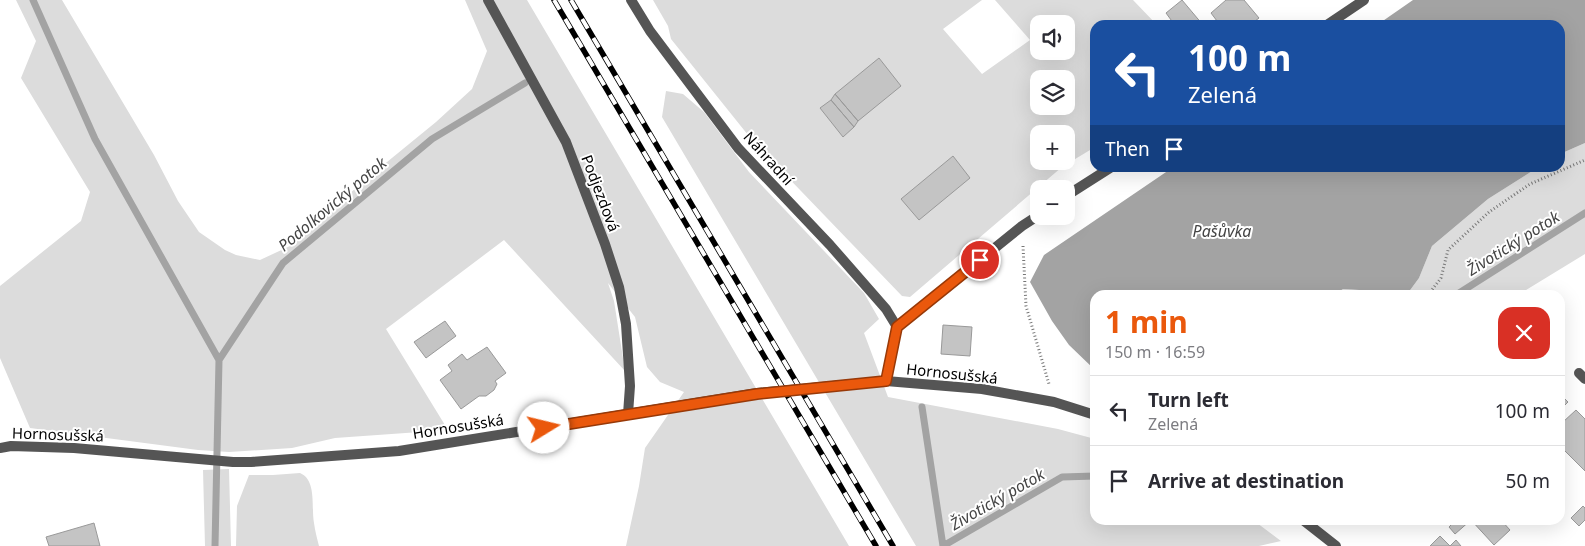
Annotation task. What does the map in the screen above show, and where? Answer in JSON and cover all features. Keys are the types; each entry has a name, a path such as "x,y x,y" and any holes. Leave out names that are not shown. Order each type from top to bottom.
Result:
{"street":[{"name":"Podjezdová","path":"488,0 566,142 605,244 619,287 626,324 630,386 628,414"},
{"name":"Náhradní","path":"630,0 650,31 738,148 830,245 886,309 897,327"},
{"path":"1334,20 1364,0"},
{"path":"1075,190 1104,172"},
{"path":"886,381 897,327 1030,220"},
{"name":"Hornosušská","path":"0,448 11,446 74,448 233,462 399,451 757,394 886,381 982,389 1054,402 1090,413"},
{"path":"1309,525 1336,546"}],"path":[{"path":"1565,169 1585,160"},
{"path":"1432,290 1441,278 1448,250 1489,212 1530,184 1558,172"},
{"path":"1022,226 1026,306 1054,402"}],"shaded area":[{"path":"16,0 62,0 154,155 178,201 199,232 225,250 236,255 260,260 290,246 472,89 487,51 465,0 527,0 849,546 626,546 645,448 684,392 660,382 647,367 635,317 608,283 614,301 625,371 504,240 386,329 448,430 335,438 292,448 229,452 198,450 30,428 0,358 0,286 81,221 90,192 21,78 36,41"},
{"path":"653,0 982,0 943,29 982,74 1030,40 995,0 1133,0 1152,20 1090,20 1090,150 1075,159 1075,125 1030,125 1030,170 1058,170 1047,180 1030,180 1030,194 910,297 902,296 752,140 671,39 668,26"},
{"path":"666,91 683,94 704,112 749,172 864,293 879,319 864,333 888,397 1058,429 1090,438 1090,525 1260,525 1281,541 1259,546 916,546 662,117"},
{"path":"1585,143 1585,254 1526,290 1410,290 1419,278 1432,246 1488,199 1531,172 1565,172 1565,152"},
{"path":"229,469 231,546 205,546 203,470"},
{"path":"300,473 309,482 311,488 315,532 319,546 236,546 237,506 249,475"}],"water":[{"path":"1413,0 1585,0 1585,143 1565,152 1565,20 1384,20"},
{"name":"Pašůvka","path":"1166,172 1531,172 1488,199 1432,246 1419,278 1410,290 1090,290 1090,365 1069,345 1052,321 1030,282 1044,255"}],"building":[{"path":"1182,0 1199,20 1171,20 1166,13"},
{"path":"1226,0 1244,0 1259,18 1256,20 1216,20 1211,13"},
{"path":"879,58 901,86 858,121 835,94"},
{"path":"835,94 858,121 854,127 831,100"},
{"path":"831,100 854,127 843,137 820,108"},
{"path":"953,156 970,178 919,220 901,199"},
{"path":"445,321 456,336 426,358 414,342"},
{"path":"943,325 972,327 970,356 941,354"},
{"path":"487,347 506,373 495,381 497,384 494,390 486,396 479,396 461,409 440,380 452,371 448,365 462,354 467,360"},
{"path":"1576,410 1585,419 1585,471 1565,451 1565,420"},
{"path":"1583,506 1585,508 1585,520 1579,526 1571,518"},
{"path":"94,523 100,546 49,546 46,537"},
{"path":"1451,525 1465,525 1455,534 1449,527"},
{"path":"1476,525 1506,525 1510,530 1494,545"},
{"path":"1440,536 1450,546 1430,546"},
{"path":"1456,540 1461,546 1450,546"}],"waterway":[{"path":"33,0 95,139 219,360"},
{"name":"Podolkovický potok","path":"215,546 219,360 283,263 432,139 525,83"},
{"name":"Životický potok","path":"1464,290 1585,213"},
{"path":"922,407 943,546"},
{"name":"Životický potok","path":"943,546 1062,477 1090,476"}],"railway":[{"path":"554,0 876,546"},
{"path":"571,0 893,546"}],"route":[{"path":"544,428 757,394 886,381 897,327 980,260"}]}
